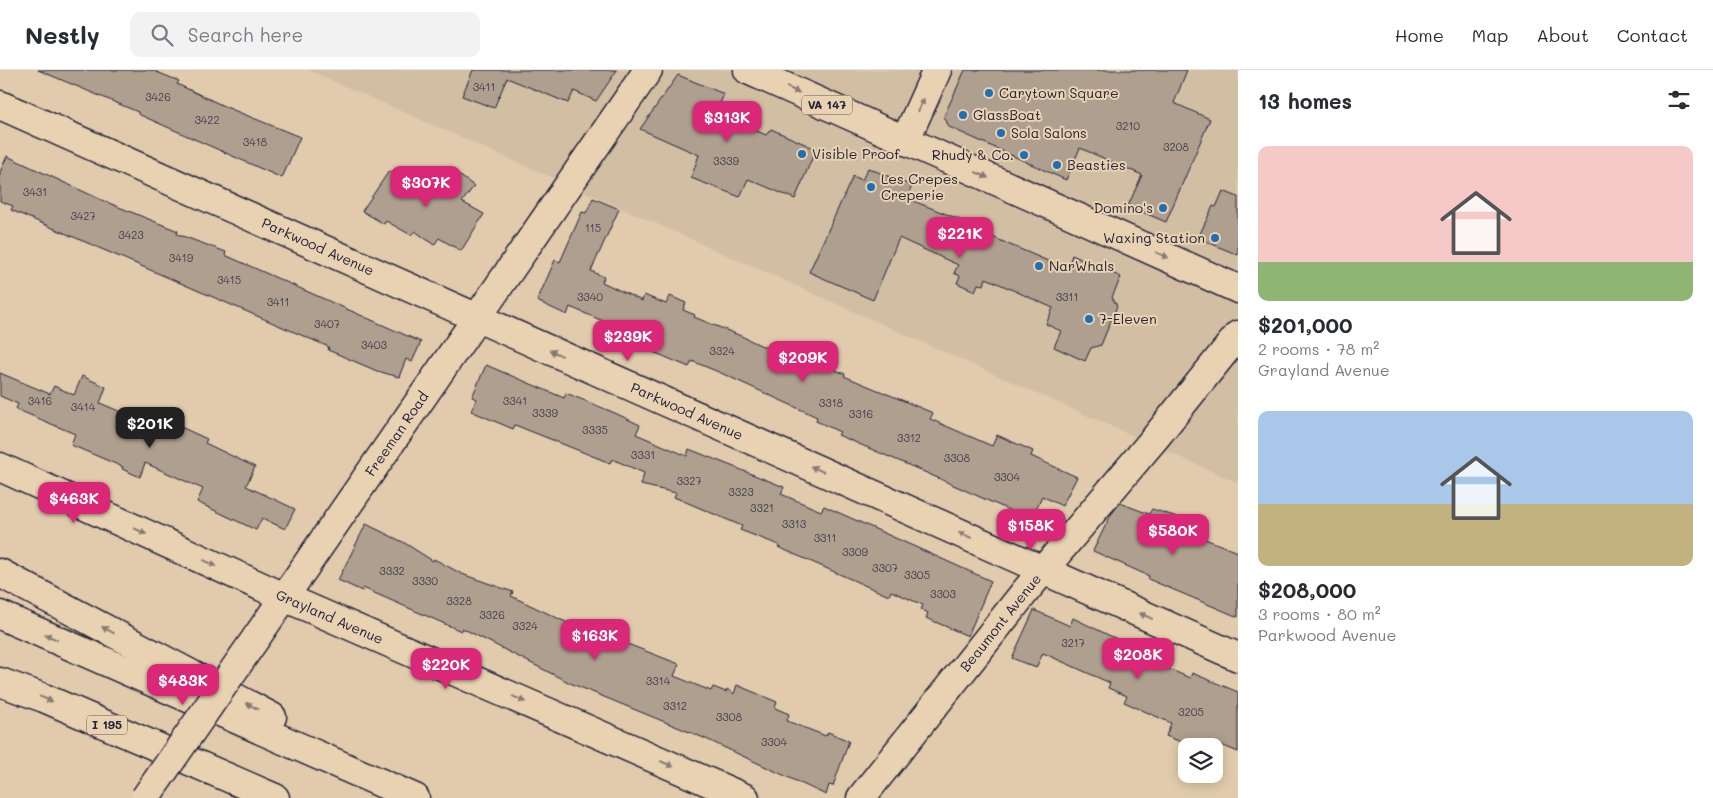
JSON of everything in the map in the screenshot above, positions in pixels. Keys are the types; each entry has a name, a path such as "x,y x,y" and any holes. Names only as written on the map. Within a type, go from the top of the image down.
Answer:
{"main road":[{"name":"Freeman Road","path":"145,798 648,70"},
{"name":"VA 147","path":"748,70 1238,289"},
{"path":"905,141 937,70"},
{"name":"Parkwood Avenue","path":"0,105 1238,657"},
{"name":"Beaumont Avenue","path":"861,798 1043,569 1155,438 1238,335"},
{"name":"Grayland Avenue","path":"0,467 284,597 745,798"},
{"path":"0,573 288,725 336,763"},
{"path":"0,615 415,798"},
{"name":"I 195","path":"0,682 44,698 275,798"},
{"path":"213,771 259,798"}],"shaded area":[{"path":"308,70 1238,70 1238,483 628,211"}],"building":[{"path":"38,70 152,70 179,81 177,84 226,107 300,137 282,178 138,114 138,112"},
{"path":"473,70 617,70 596,101 574,91 568,103 507,78 494,108 462,96"},
{"path":"965,70 1187,70 1174,103 1210,119 1166,222 1128,206 1142,175 1080,148 1066,180 949,127 944,116"},
{"path":"678,75 724,94 716,113 766,135 771,129 816,149 795,199 748,179 740,197 691,178 699,155 640,129"},
{"path":"7,156 104,201 178,231 177,234 226,252 225,255 421,342 412,362 406,359 399,377 377,371 328,350 329,347 11,210 13,206 0,201 0,172"},
{"path":"868,168 912,186 906,198 961,220 960,222 1008,244 1067,269 1072,255 1121,277 1112,297 1117,306 1101,345 1091,348 1085,361 1054,347 1061,331 1046,324 1053,308 986,278 984,285 978,284 975,291 957,283 960,276 954,273 958,265 899,238 873,300 809,272 853,176 862,180"},
{"path":"389,171 412,183 420,171 443,187 455,172 474,186 462,202 484,214 461,251 439,238 434,245 415,231 411,235 386,221 384,224 362,211"},
{"path":"1223,191 1238,197 1238,255 1198,238 1213,206 1216,207"},
{"path":"593,198 619,209 591,271 604,277 602,282 642,301 644,295 666,304 670,296 686,303 683,310 695,315 694,317 790,359 793,352 845,374 844,376 933,413 930,419 992,446 997,435 1033,451 1031,456 1077,477 1062,506 1042,496 1031,520 838,435 840,432 816,421 817,417 721,373 692,361 689,367 646,349 650,341 570,307 567,315 537,301 555,260 560,262 582,212 586,213"},
{"path":"486,365 564,398 566,393 615,413 640,425 636,434 687,456 689,449 784,487 781,494 821,511 824,506 991,581 968,636 926,618 928,613 921,609 923,605 891,591 889,596 778,547 779,545 740,530 742,526 674,497 676,493 641,485 644,473 612,459 610,463 515,425 513,429 471,411 477,399 472,397"},
{"path":"0,373 50,394 54,386 74,395 82,376 106,387 100,403 168,432 172,423 207,439 205,443 255,467 246,486 295,509 285,529 262,518 256,530 197,502 203,489 145,463 140,477 122,469 123,467 71,445 75,434 16,409 18,404 0,396"},
{"path":"1120,503 1149,514 1152,509 1187,520 1195,525 1195,535 1238,552 1238,617 1148,579 1149,576 1093,551 1110,516"},
{"path":"366,524 403,542 433,561 434,559 462,574 513,592 511,596 608,642 612,638 679,664 674,676 711,691 713,687 726,692 727,689 734,694 737,685 777,702 775,708 789,714 787,721 826,736 828,732 849,741 833,786 829,785 826,795 704,738 570,683 462,628 461,631 363,588 362,591 338,580"},
{"path":"1034,610 1070,626 1073,618 1146,653 1143,658 1190,678 1192,673 1238,692 1238,752 1223,746 1223,738 1178,738 1178,741 1166,736 1171,723 1124,702 1127,696 1108,688 1110,683 1043,653 1036,668 1012,658"}],"place":[{"name":"Carytown Square","path":"989,93"},
{"name":"GlassBoat","path":"963,115"},
{"name":"Sola Salons","path":"1001,133"},
{"name":"Visible Proof","path":"802,154"},
{"name":"Rhudy & Co.","path":"1024,155"},
{"name":"Beasties","path":"1057,165"},
{"name":"Les Crepes Creperie","path":"871,187"},
{"name":"Domino's","path":"1163,208"},
{"name":"Waxing Station","path":"1215,238"},
{"name":"NarWhals","path":"1039,266"},
{"name":"7-Eleven","path":"1089,319"}]}
